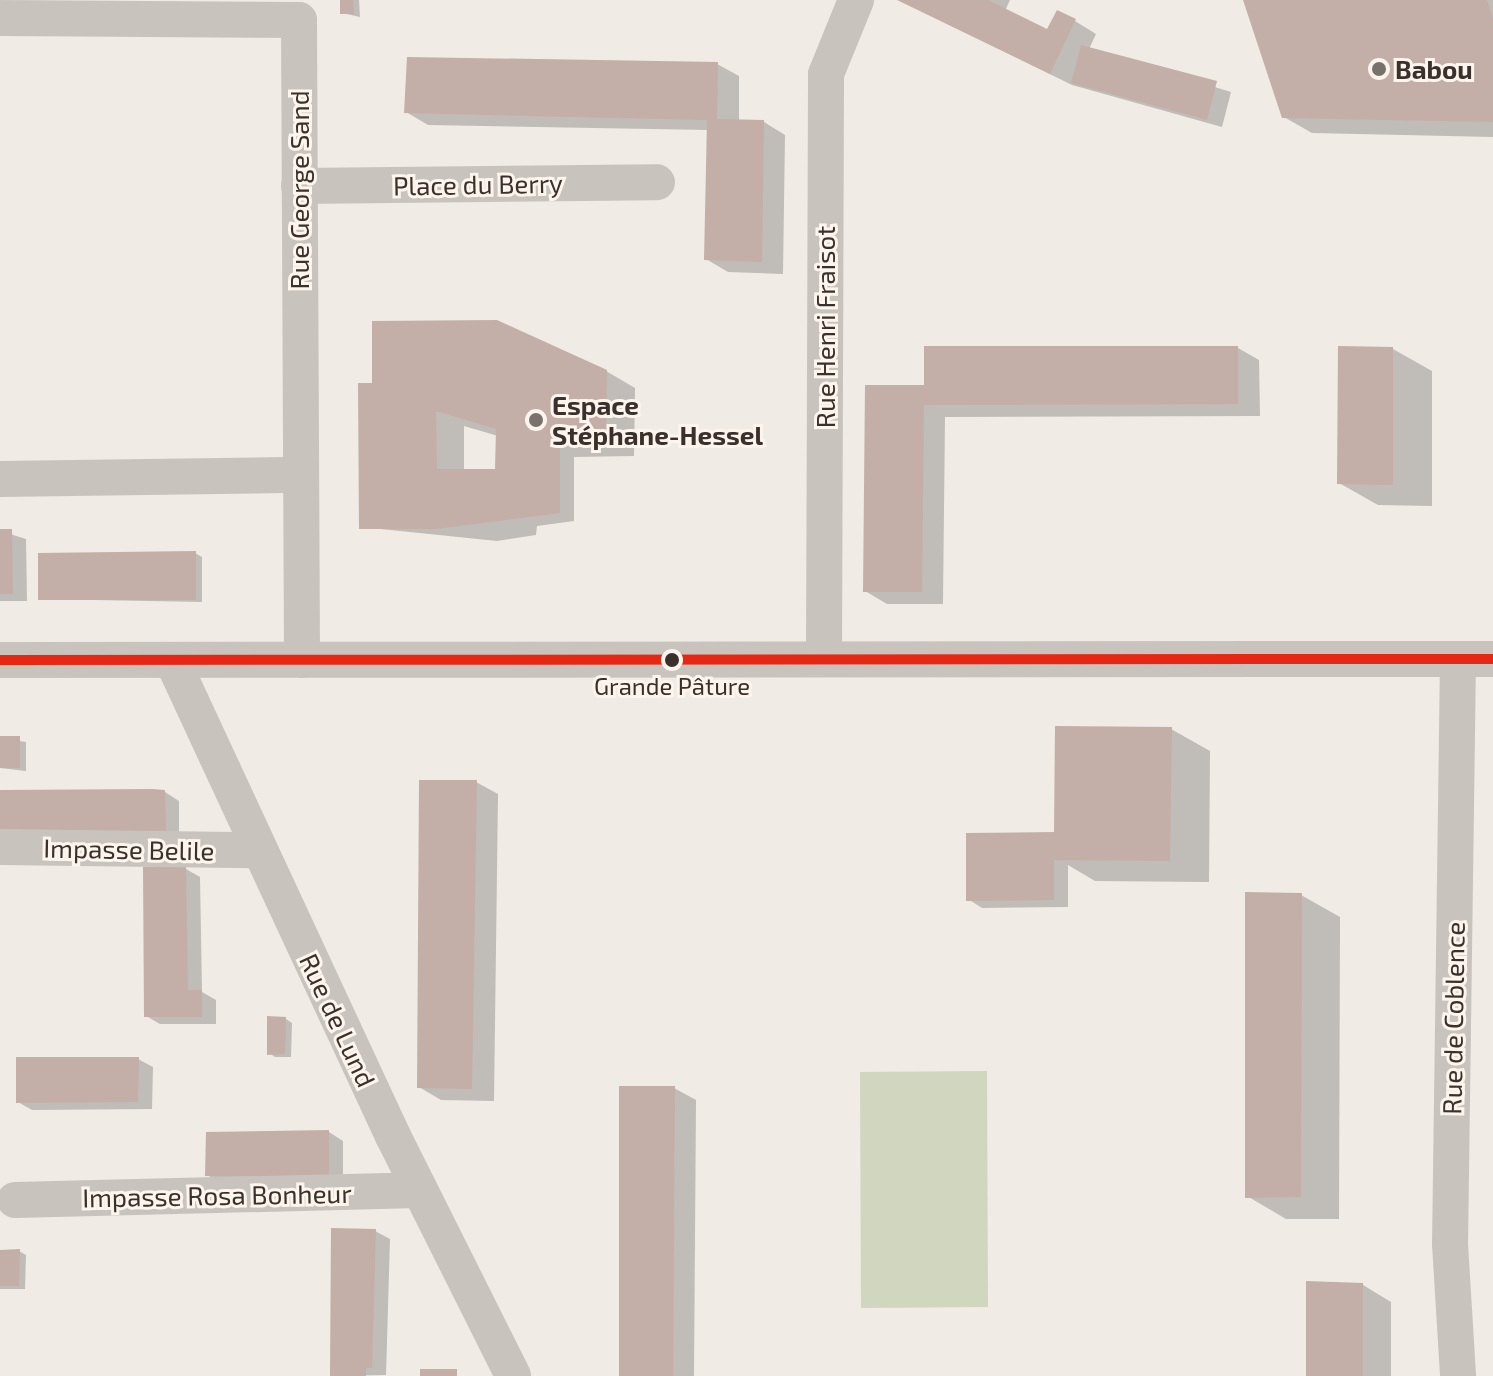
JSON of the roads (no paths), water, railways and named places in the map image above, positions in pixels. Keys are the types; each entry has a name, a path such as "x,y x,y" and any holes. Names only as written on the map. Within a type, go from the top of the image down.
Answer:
{"street":[{"name":"Rue Henri Fraisot","path":"824,659 826,74 856,0"},
{"name":"Rue George Sand","path":"0,18 299,20 302,660"},
{"name":"Place du Berry","path":"299,186 657,182"},
{"path":"0,479 299,475"},
{"path":"0,660 1475,659"},
{"name":"Rue de Coblence","path":"1458,1376 1450,1244 1475,659"},
{"name":"Rue de Lund","path":"172,660 419,1190 513,1376"},
{"name":"Impasse Belile","path":"0,847 258,850"},
{"name":"Impasse Rosa Bonheur","path":"15,1200 419,1190"}],"place":[{"name":"Babou","path":"1379,69"},
{"name":"Espace Stéphane-Hessel","path":"536,420"},
{"name":"Grande Pâture","path":"672,660"}]}
